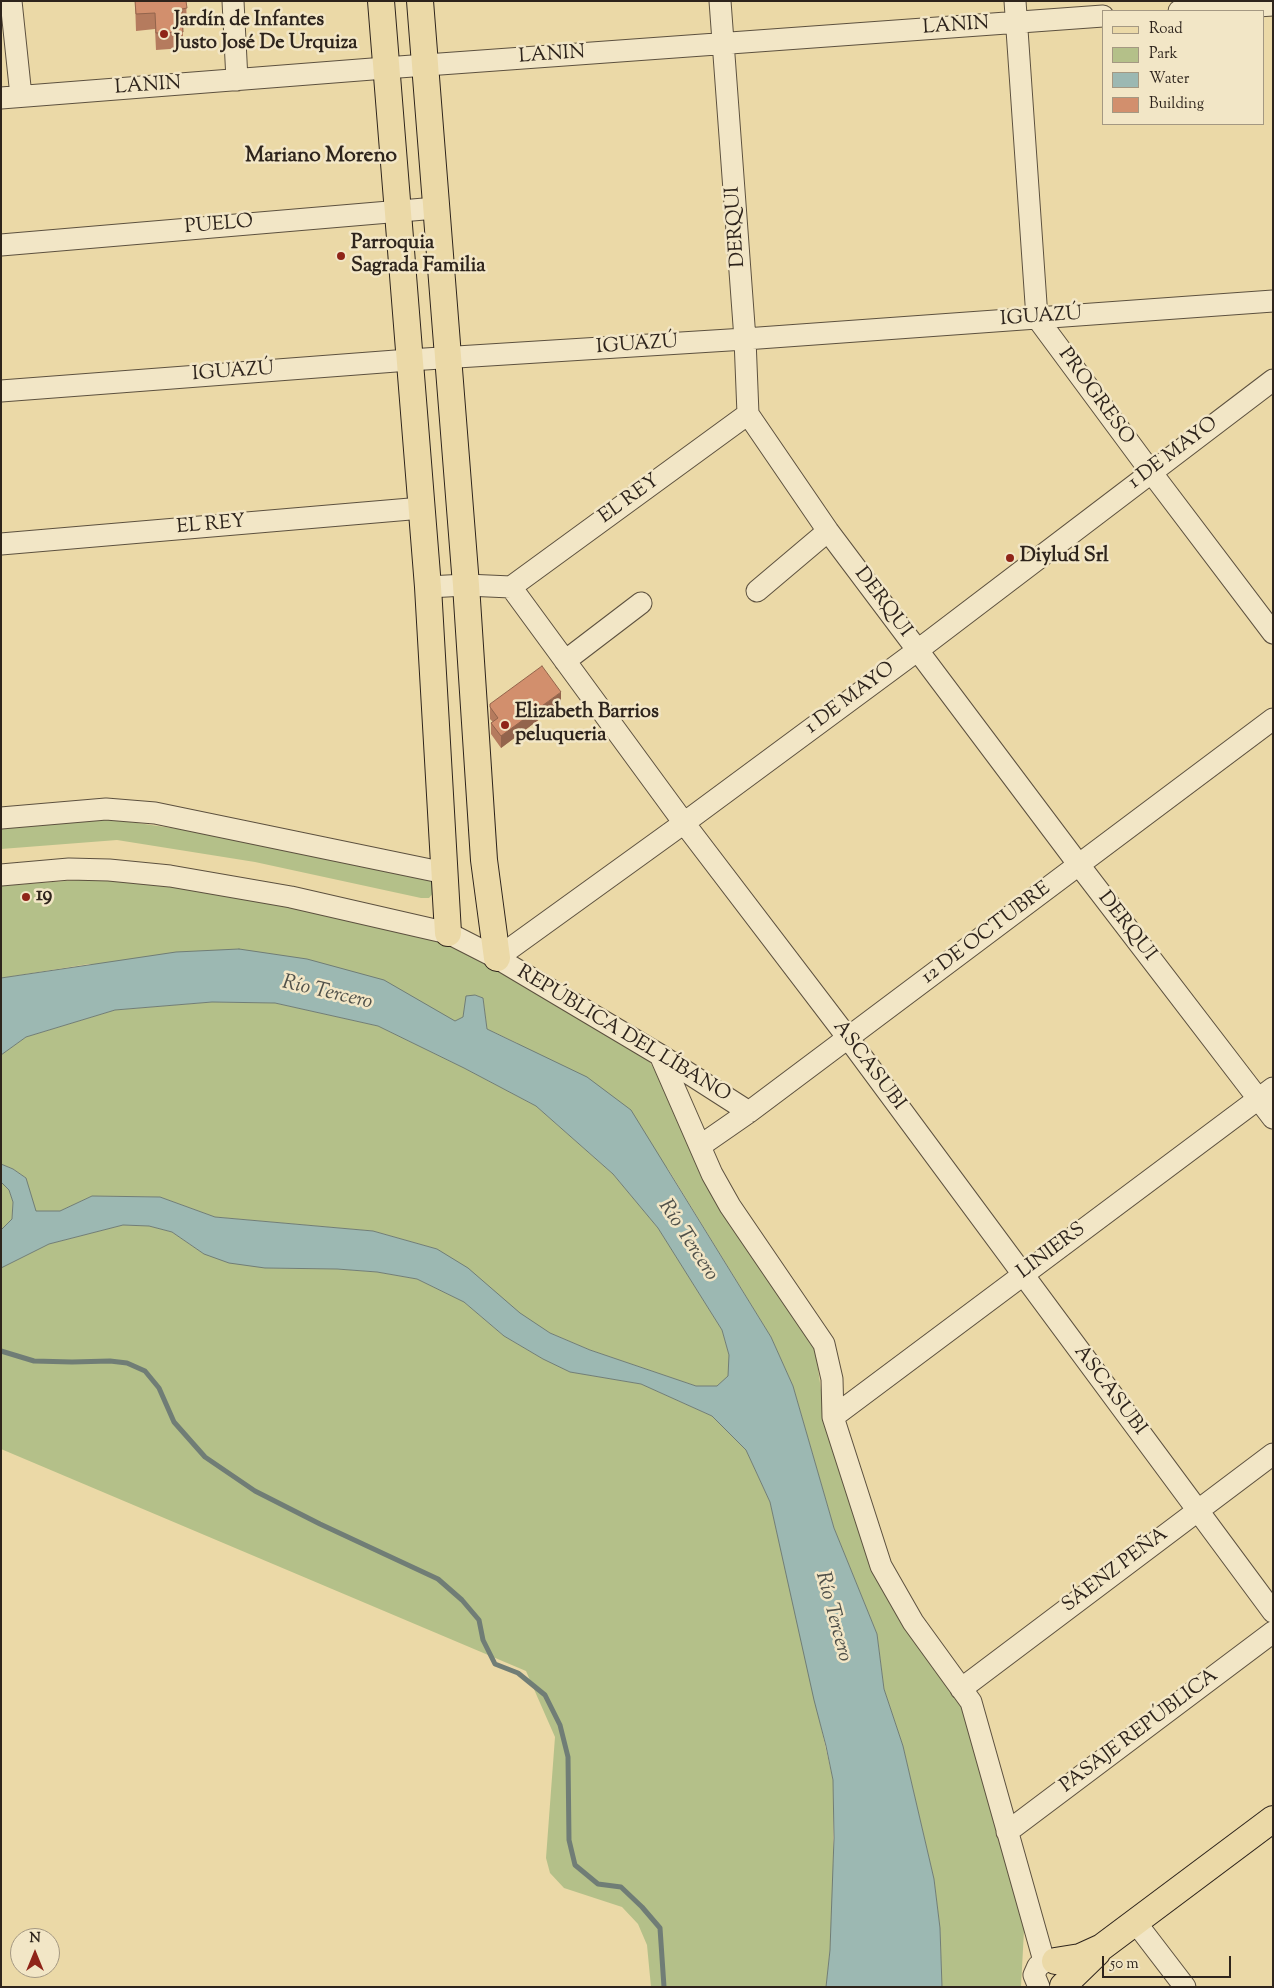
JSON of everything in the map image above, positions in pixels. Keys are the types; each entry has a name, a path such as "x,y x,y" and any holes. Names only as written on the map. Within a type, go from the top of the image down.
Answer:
{"main road":[{"path":"380,1 428,587 448,932"},
{"path":"420,1 466,585 484,860 497,958"},
{"path":"1063,1986 1102,1947 1273,1819"},
{"path":"1050,1961 1080,1957 1102,1947"}],"street":[{"path":"11,1 11,97"},
{"path":"233,1 237,80"},
{"name":"DERQUI","path":"720,1 746,339 748,414 828,531 1079,865 1266,1093 1273,1118"},
{"path":"1015,1 1038,318"},
{"path":"1195,10 1273,5"},
{"name":"LANIN","path":"11,97 1102,16"},
{"name":"PUELO","path":"1,245 436,208"},
{"name":"IGUAZÚ","path":"1,391 408,360 746,339 1273,301"},
{"name":"PROGRESO","path":"1038,318 1151,472 1273,633"},
{"name":"1 DE MAYO","path":"497,958 918,650 1273,380"},
{"name":"EL REY","path":"511,587 748,414"},
{"name":"EL REY","path":"1,544 422,508"},
{"path":"757,591 828,531"},
{"path":"428,587 466,585 511,587"},
{"name":"ASCASUBI","path":"511,587 684,823 848,1038 1273,1612"},
{"path":"565,661 641,603"},
{"name":"12 DE OCTUBRE","path":"700,1146 749,1112 1273,720"},
{"path":"1,818 106,809 156,813 445,873"},
{"name":"REPÚBLICA DEL LÍBANO","path":"1,875 69,869 109,870 170,876 291,897 448,932 497,958 660,1055 749,1112"},
{"path":"660,1055 712,1174 730,1206 824,1344 832,1379 834,1417 881,1566 913,1622 971,1702 1007,1832 1050,1961"},
{"name":"LINIERS","path":"834,1417 1022,1274 1266,1093"},
{"name":"SÁENZ PEÑA","path":"961,1688 1273,1454"},
{"name":"PASAJE REPÚBLICA","path":"1007,1832 1273,1632"},
{"path":"1136,1923 1185,1987"},
{"path":"1039,1987 1036,1982 1035,1972 1038,1966 1050,1961 1060,1963 1066,1972 1067,1977 1063,1986"}],"green space":[{"path":"117,820 213,834 430,880 434,883 435,891 429,898 421,898 255,862 117,840 1,849 1,827"},
{"path":"104,878 168,884 289,905 446,941 461,947 637,1050 650,1062 815,1346 825,1420 863,1546 964,1710 998,1837 1023,1920 1021,1987 942,1987 940,1928 934,1879 903,1746 884,1689 877,1634 834,1528 793,1386 771,1337 668,1169 517,1043 487,1029 483,998 475,995 463,1017 455,1021 89,964 1,978 1,886"},
{"path":"212,1002 275,1003 378,1026 536,1106 613,1174 658,1228 722,1330 729,1355 729,1376 717,1386 696,1386 590,1350 550,1333 520,1314 437,1249 373,1231 215,1217 160,1197 92,1196 60,1211 35,1211 26,1178 13,1169 1,1164 1,1055 26,1037 115,1010"},
{"path":"1,1182 9,1190 13,1202 12,1219 1,1230"},
{"path":"123,1225 149,1226 172,1232 204,1254 265,1268 337,1269 377,1272 417,1279 464,1302 504,1336 543,1359 571,1372 641,1384 712,1416 746,1450 770,1502 833,1780 833,1887 826,1987 651,1987 647,1945 638,1924 622,1907 564,1888 550,1873 546,1858 555,1737 526,1671 1,1449 1,1268 49,1244"}],"water":[{"name":"Río Tercero","path":"239,949 307,959 384,980 455,1021 463,1017 466,996 475,995 483,998 487,1029 587,1077 631,1110 771,1337 793,1386 834,1528 877,1634 884,1689 903,1746 934,1879 940,1928 942,1987 826,1987 830,1950 834,1838 833,1780 770,1502 746,1450 712,1416 641,1384 570,1372 543,1359 504,1336 464,1302 417,1279 377,1272 337,1269 265,1268 229,1263 204,1254 172,1232 149,1226 123,1225 49,1244 1,1268 1,1230 12,1219 13,1202 9,1190 1,1182 1,1164 13,1169 26,1178 36,1211 60,1211 92,1196 160,1197 215,1217 373,1231 437,1249 468,1268 520,1313 550,1333 590,1350 696,1386 717,1386 728,1376 729,1355 722,1330 658,1228 613,1174 536,1106 378,1026 275,1003 212,1002 115,1010 26,1037 1,1055 1,978 176,952"}],"building":[{"path":"135,1 186,1 187,8 182,9 183,32 156,33 155,13 136,14"},
{"path":"542,666 561,692 501,736 491,723 498,718 490,704"}],"waterway":[{"path":"1,1351 34,1361 110,1361 127,1363 145,1371 159,1388 174,1422 205,1457 255,1491 320,1524 438,1579 462,1600 479,1620 483,1640 495,1664 518,1673 545,1695 560,1725 568,1757 569,1840 575,1865 598,1884 621,1887 660,1928 664,1987"}],"place":[{"name":"Jardín de Infantes Justo José De Urquiza","path":"164,34"},
{"name":"Parroquia Sagrada Familia","path":"341,256"},
{"name":"Diylud Srl","path":"1010,558"},
{"name":"Elizabeth Barrios peluqueria","path":"505,725"},
{"name":"19","path":"26,897"}],"district":[{"name":"Mariano Moreno","path":"321,157"}]}
